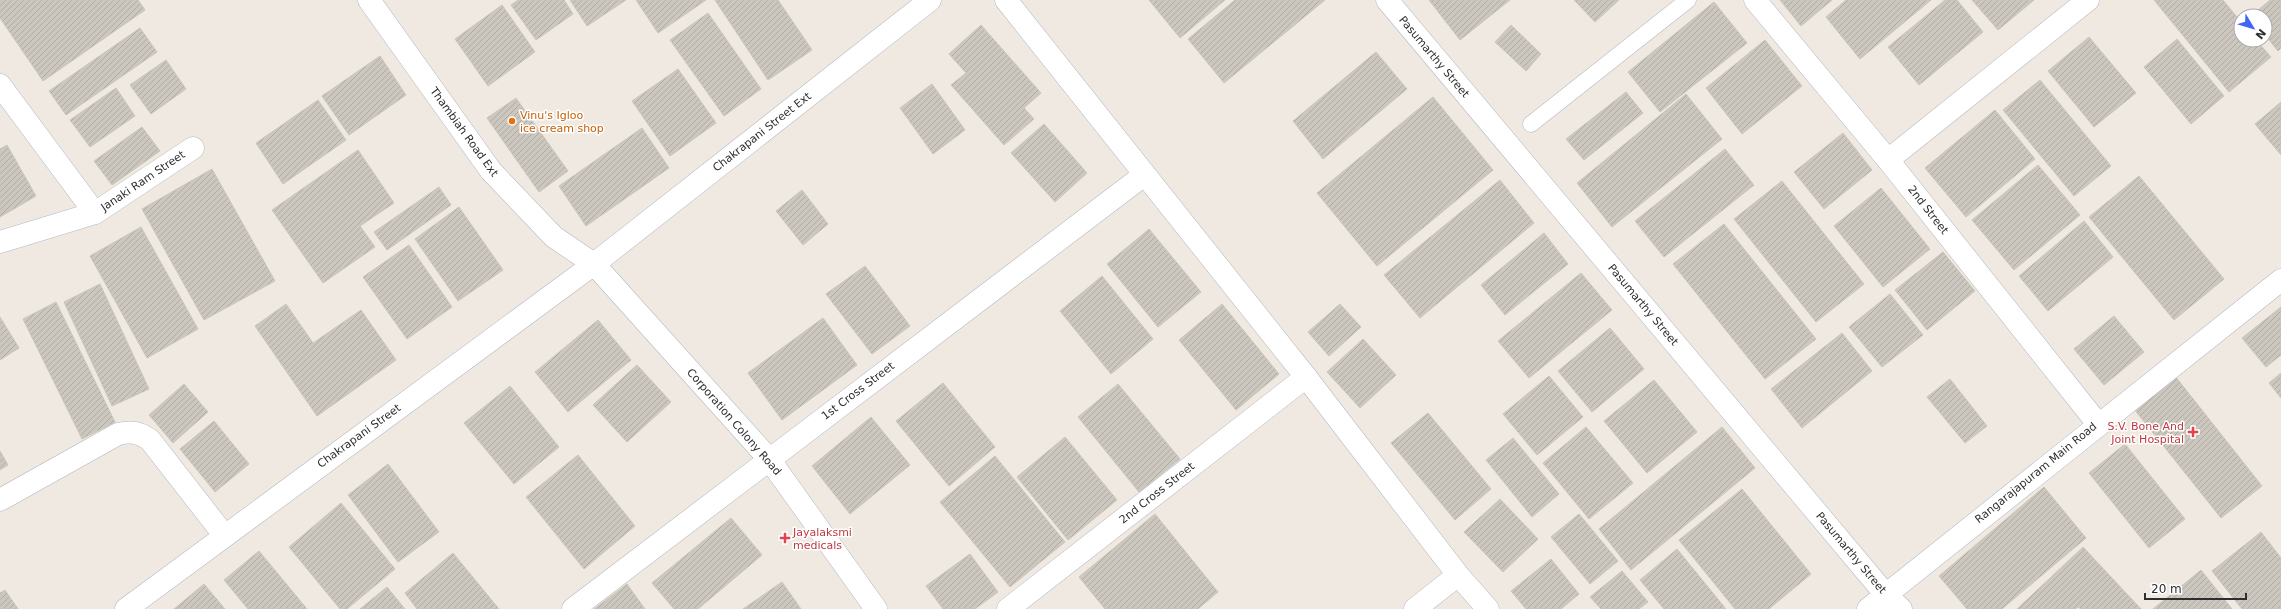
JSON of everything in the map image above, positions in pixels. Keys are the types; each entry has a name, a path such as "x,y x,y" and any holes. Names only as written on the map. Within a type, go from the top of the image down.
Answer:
{"street":[{"name":"Thambiah Road Ext","path":"369,0 491,171 554,237 594,264"},
{"name":"Chakrapani Street Ext","path":"594,264 930,0"},
{"path":"1006,0 1306,377 1458,575 1488,609"},
{"name":"Pasumarthy Street","path":"1386,0 1893,602"},
{"name":"2nd Street","path":"1755,0 1888,160 2098,424"},
{"path":"1888,160 2088,0"},
{"path":"0,85 95,213"},
{"name":"Janaki Ram Street","path":"0,242 95,213 193,148"},
{"name":"1st Cross Street","path":"573,609 1144,175"},
{"name":"Corporation Colony Road","path":"594,264 769,459 876,609"},
{"name":"Chakrapani Street","path":"126,609 594,264"},
{"name":"Rangarajapuram Main Road","path":"1868,609 1893,602 2098,424 2281,280"},
{"name":"2nd Cross Street","path":"1008,609 1306,377"},
{"path":"0,500 118,434 129,431 140,434 150,440 224,536"},
{"path":"1415,609 1458,575"}],"lane":[{"path":"1531,124 1688,0"}],"building":[{"path":"0,0 138,0 145,10 43,81 0,18"},
{"path":"518,0 564,0 573,14 536,40 511,5"},
{"path":"570,0 626,0 587,26"},
{"path":"636,0 706,0 658,33"},
{"path":"715,0 778,0 812,50 768,80"},
{"path":"1149,0 1225,0 1180,38"},
{"path":"1235,0 1325,0 1224,83 1188,39"},
{"path":"1429,0 1510,0 1460,40"},
{"path":"1574,0 1619,0 1595,22"},
{"path":"1780,0 1832,0 1801,26"},
{"path":"1846,0 1931,0 1860,59 1826,17"},
{"path":"1945,0 1957,0 1983,32 1919,85 1888,47"},
{"path":"1972,0 2034,0 1998,30"},
{"path":"2154,0 2223,0 2233,12 2233,48 2263,48 2271,57 2229,92"},
{"path":"2270,0 2281,0 2281,48 2278,51 2273,45 2273,8 2260,8"},
{"path":"1714,2 1747,43 1660,112 1628,72"},
{"path":"502,5 535,52 488,86 455,39"},
{"path":"708,13 761,89 724,116 670,40"},
{"path":"981,25 1041,93 1024,108 1034,119 1004,145 951,85 966,73 949,54"},
{"path":"1511,25 1541,54 1526,71 1495,42"},
{"path":"140,28 157,52 66,115 49,91"},
{"path":"2089,37 2136,93 2094,127 2048,71"},
{"path":"2177,39 2224,96 2191,124 2144,67"},
{"path":"1765,40 1802,86 1742,134 1706,88"},
{"path":"1376,52 1407,89 1323,159 1293,121"},
{"path":"380,56 406,95 349,135 322,96"},
{"path":"166,60 186,89 151,114 130,85"},
{"path":"678,69 716,123 670,156 632,101"},
{"path":"2040,80 2111,166 2074,196 2003,110"},
{"path":"932,84 965,130 933,154 900,108"},
{"path":"116,88 135,116 90,147 70,120"},
{"path":"1626,92 1643,113 1584,160 1566,139"},
{"path":"1686,94 1722,139 1612,227 1577,183"},
{"path":"1433,97 1493,170 1377,266 1317,193"},
{"path":"516,98 568,171 539,192 487,118"},
{"path":"318,100 346,140 283,184 256,143"},
{"path":"2281,102 2281,155 2255,124"},
{"path":"1995,110 2035,159 1966,217 1925,168"},
{"path":"1044,124 1087,173 1055,202 1011,153"},
{"path":"142,127 160,151 112,185 94,161"},
{"path":"642,128 669,168 586,226 559,186"},
{"path":"1843,133 1872,170 1824,209 1794,172"},
{"path":"7,145 36,196 0,217 0,149"},
{"path":"1725,149 1754,185 1664,257 1635,221"},
{"path":"358,150 394,203 360,226 375,247 323,283 272,210"},
{"path":"2038,165 2080,215 2014,270 1972,220"},
{"path":"212,169 275,281 204,320 142,209"},
{"path":"2139,176 2224,279 2174,320 2089,217"},
{"path":"1500,180 1534,223 1420,318 1384,275"},
{"path":"1782,181 1864,284 1816,322 1734,219"},
{"path":"439,187 451,205 387,250 374,232"},
{"path":"1881,188 1930,249 1883,287 1834,226"},
{"path":"802,190 828,224 803,245 776,211"},
{"path":"459,207 503,270 458,301 415,239"},
{"path":"2084,221 2113,257 2048,311 2019,276"},
{"path":"1724,224 1816,339 1765,379 1673,264"},
{"path":"141,227 198,329 147,358 90,256"},
{"path":"1149,229 1201,292 1158,327 1107,264"},
{"path":"1544,233 1568,264 1505,315 1481,285"},
{"path":"409,245 452,307 407,339 363,277"},
{"path":"1943,252 1975,291 1927,330 1895,290"},
{"path":"865,266 910,326 872,354 826,294"},
{"path":"1581,273 1612,310 1529,378 1498,341"},
{"path":"1102,276 1153,339 1111,374 1060,311"},
{"path":"100,284 149,389 112,406 64,302"},
{"path":"1890,294 1923,335 1882,367 1849,327"},
{"path":"56,302 115,422 82,439 23,319"},
{"path":"286,304 313,343 361,310 396,360 317,416 255,326"},
{"path":"1222,304 1279,374 1236,410 1179,340"},
{"path":"1340,304 1361,327 1329,356 1308,332"},
{"path":"2281,307 2281,355 2266,367 2242,338"},
{"path":"2114,316 2144,352 2104,385 2074,349"},
{"path":"0,317 19,348 0,360"},
{"path":"823,318 857,365 782,420 748,373"},
{"path":"598,320 631,360 568,412 535,372"},
{"path":"1610,328 1644,369 1592,412 1558,371"},
{"path":"1842,333 1872,371 1802,428 1771,389"},
{"path":"1363,339 1396,375 1360,408 1327,372"},
{"path":"637,365 671,402 627,442 593,405"},
{"path":"2281,373 2281,398 2269,383"},
{"path":"1549,376 1583,417 1537,455 1503,414"},
{"path":"2175,376 2262,486 2221,518 2134,409"},
{"path":"1950,379 1987,426 1965,443 1927,397"},
{"path":"1654,380 1697,432 1647,473 1604,421"},
{"path":"943,383 995,447 949,486 896,421"},
{"path":"184,384 208,412 173,443 149,415"},
{"path":"1118,384 1180,459 1139,492 1078,417"},
{"path":"510,386 559,447 514,484 464,423"},
{"path":"1428,413 1491,489 1455,520 1391,443"},
{"path":"871,417 910,465 850,514 812,466"},
{"path":"214,421 249,464 215,492 180,449"},
{"path":"1586,427 1633,483 1589,519 1543,463"},
{"path":"1722,427 1755,468 1631,570 1599,529"},
{"path":"1065,437 1117,500 1068,540 1017,477"},
{"path":"1513,438 1559,494 1532,517 1486,460"},
{"path":"2125,444 2185,519 2149,548 2089,473"},
{"path":"0,451 8,465 0,470"},
{"path":"578,455 635,526 584,569 526,497"},
{"path":"995,456 1065,542 1010,587 940,502"},
{"path":"388,464 439,532 398,562 348,495"},
{"path":"2044,487 2086,538 2002,609 1967,609 1939,576"},
{"path":"1742,489 1811,574 1769,609 1735,609 1679,540"},
{"path":"1500,499 1538,539 1503,572 1464,532"},
{"path":"341,503 395,569 347,609 340,609 289,547"},
{"path":"1155,514 1218,592 1198,609 1105,609 1079,577"},
{"path":"1579,514 1618,561 1590,584 1551,537"},
{"path":"731,518 762,555 698,609 674,609 652,583"},
{"path":"2261,532 2281,558 2281,609 2242,609 2212,571"},
{"path":"2083,547 2141,609 2081,609 2078,607 2076,609 2017,609"},
{"path":"1677,549 1726,609 1664,609 1640,580"},
{"path":"259,551 307,609 248,609 224,580"},
{"path":"453,553 499,609 417,609 405,593"},
{"path":"970,554 998,592 975,609 943,609 926,586"},
{"path":"1551,559 1579,594 1561,609 1526,609 1511,591"},
{"path":"2201,570 2232,609 2153,609"},
{"path":"1622,571 1648,602 1639,609 1601,609 1590,597"},
{"path":"782,582 801,609 743,609"},
{"path":"204,584 225,609 174,609"},
{"path":"627,584 645,609 594,609"},
{"path":"387,587 405,609 360,609"},
{"path":"5,590 18,609 0,609 0,593"}],"place":[{"name":"Vinu's Igloo ice cream shop","path":"512,121"},
{"name":"S.V. Bone And Joint Hospital","path":"2193,432"},
{"name":"Jayalaksmi medicals","path":"785,538"}]}
